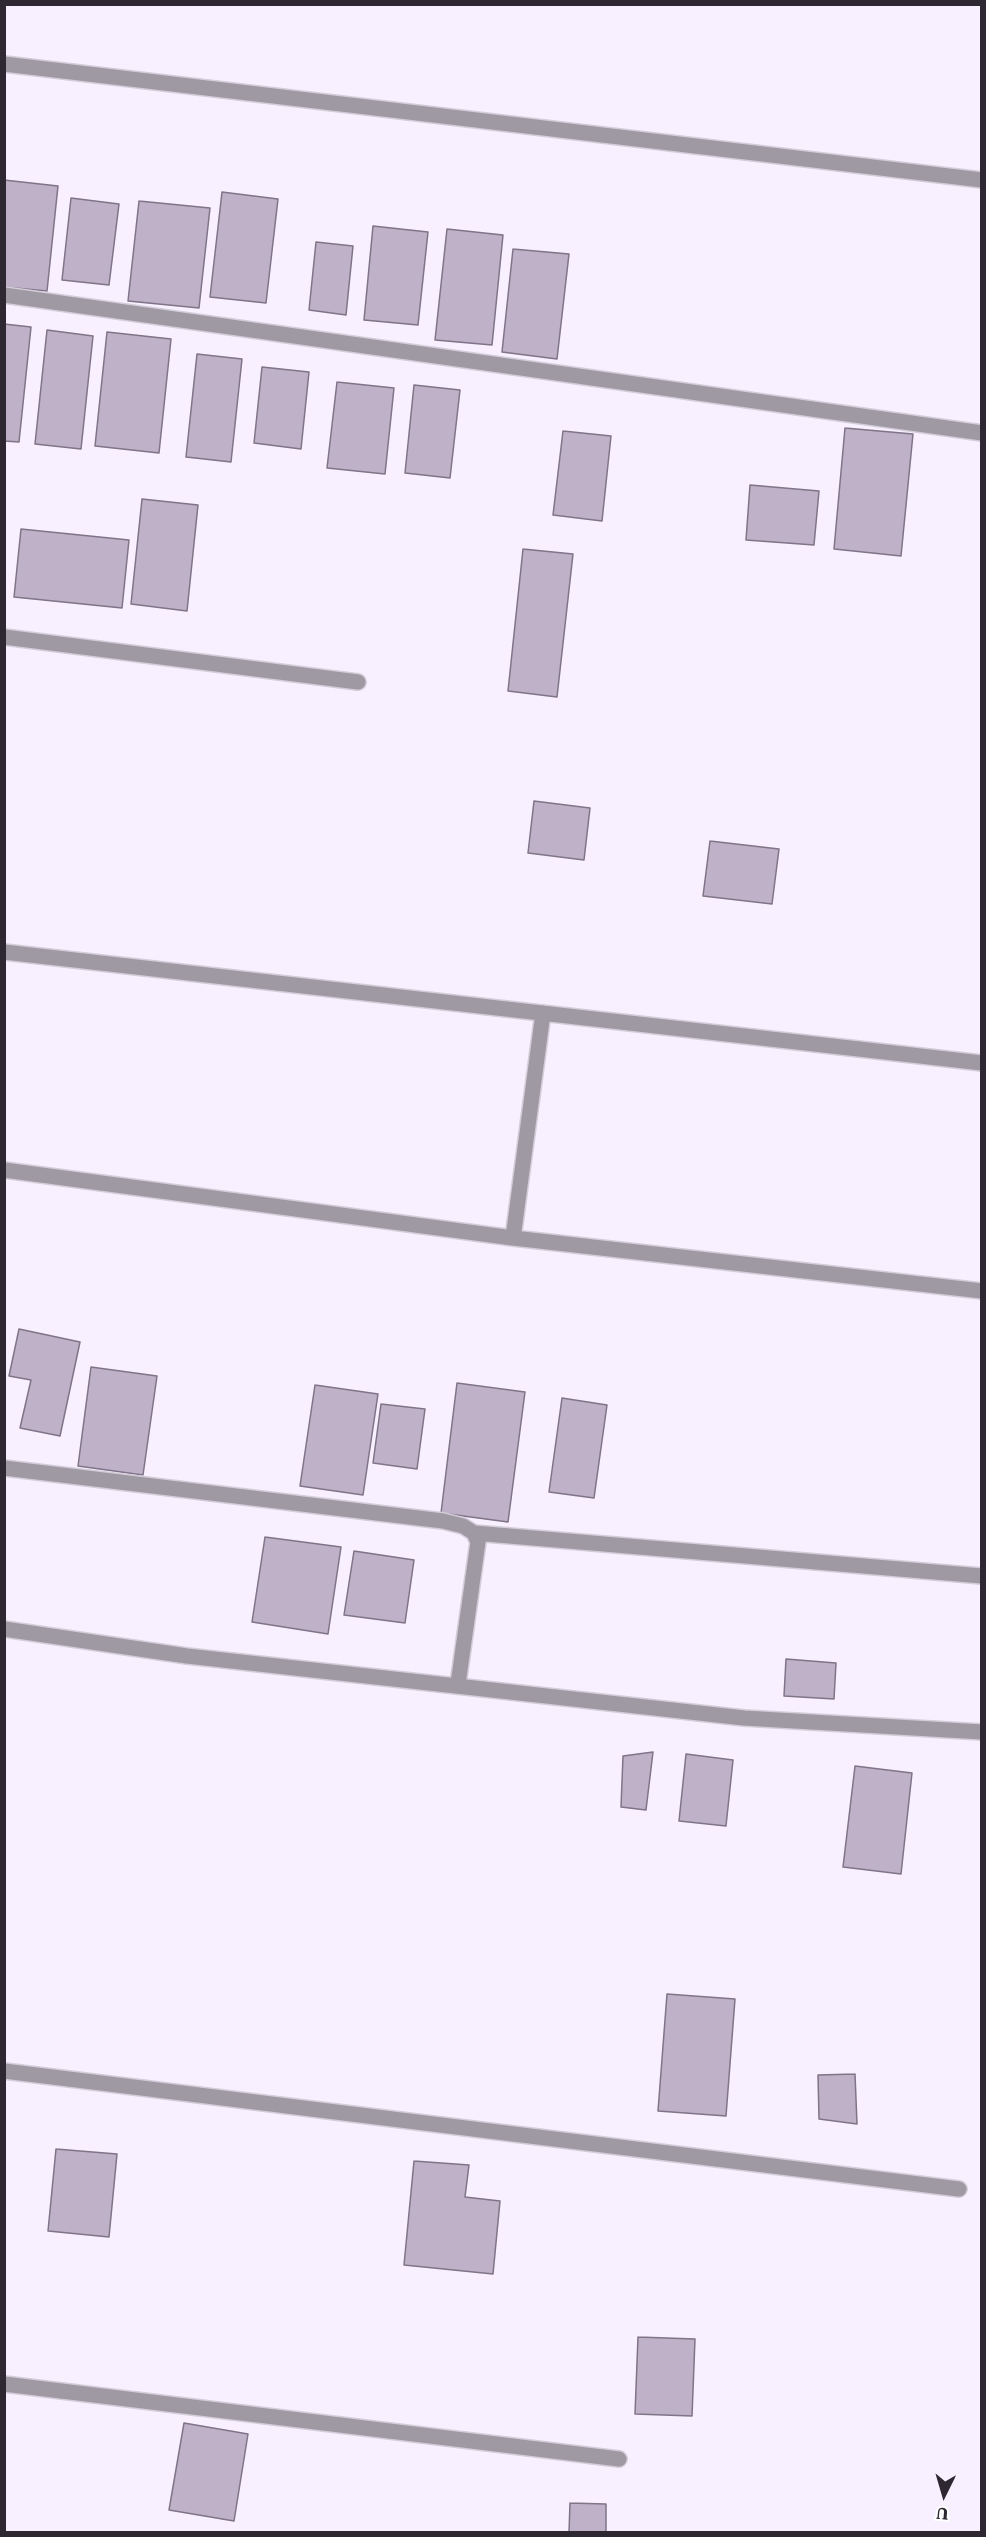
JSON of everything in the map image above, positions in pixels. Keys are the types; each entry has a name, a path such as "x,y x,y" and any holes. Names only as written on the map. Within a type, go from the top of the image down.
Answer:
{"street":[{"path":"4,64 981,180"},
{"path":"4,295 981,433"},
{"path":"4,637 358,682"},
{"path":"4,952 981,1063"},
{"path":"513,1238 543,1013"},
{"path":"4,1170 513,1238 981,1290"},
{"path":"4,1468 443,1521 463,1526 474,1533 981,1576"},
{"path":"458,1684 478,1542 474,1533"},
{"path":"4,1629 187,1656 458,1684 744,1718 981,1732"},
{"path":"4,2071 958,2189"},
{"path":"4,2384 619,2459"}],"building":[{"path":"4,180 58,186 47,291 4,287"},
{"path":"222,192 278,199 266,303 210,297"},
{"path":"71,198 119,204 109,285 62,280"},
{"path":"139,201 210,208 199,308 128,301"},
{"path":"373,226 428,232 418,325 364,320"},
{"path":"447,229 503,235 492,345 435,340"},
{"path":"316,242 353,246 346,315 309,310"},
{"path":"513,249 569,254 557,359 502,352"},
{"path":"4,324 31,327 19,442 4,441"},
{"path":"47,330 93,336 81,449 35,444"},
{"path":"107,332 171,339 159,453 95,446"},
{"path":"197,354 242,359 231,462 186,457"},
{"path":"262,367 309,372 301,449 254,443"},
{"path":"337,382 394,388 385,474 327,468"},
{"path":"414,385 460,390 450,478 405,473"},
{"path":"845,428 913,434 901,556 834,549"},
{"path":"563,431 611,436 602,521 553,515"},
{"path":"750,485 819,491 814,545 746,540"},
{"path":"142,499 198,505 187,611 131,604"},
{"path":"21,529 129,540 122,608 14,597"},
{"path":"523,549 573,554 557,697 508,691"},
{"path":"534,801 590,808 584,860 528,853"},
{"path":"710,841 779,849 772,904 703,896"},
{"path":"19,1329 80,1342 60,1436 20,1428 31,1380 9,1376"},
{"path":"91,1367 157,1376 143,1475 78,1466"},
{"path":"457,1383 525,1392 508,1522 441,1513"},
{"path":"315,1385 378,1394 363,1495 300,1486"},
{"path":"562,1398 607,1405 594,1498 549,1492"},
{"path":"381,1404 425,1409 417,1469 373,1463"},
{"path":"265,1537 341,1547 328,1634 252,1622"},
{"path":"354,1551 414,1560 405,1623 344,1615"},
{"path":"786,1659 836,1663 834,1699 784,1696"},
{"path":"653,1752 646,1810 621,1807 623,1756"},
{"path":"686,1754 733,1760 726,1826 679,1821"},
{"path":"855,1766 912,1773 901,1874 843,1867"},
{"path":"667,1994 735,1999 726,2116 658,2111"},
{"path":"855,2074 857,2124 819,2119 818,2075"},
{"path":"56,2149 117,2154 109,2237 48,2231"},
{"path":"414,2161 469,2165 465,2197 500,2201 493,2274 404,2265"},
{"path":"638,2337 695,2339 692,2416 635,2414"},
{"path":"184,2423 248,2434 234,2521 169,2510"},
{"path":"570,2503 606,2504 606,2532 569,2532"}]}
